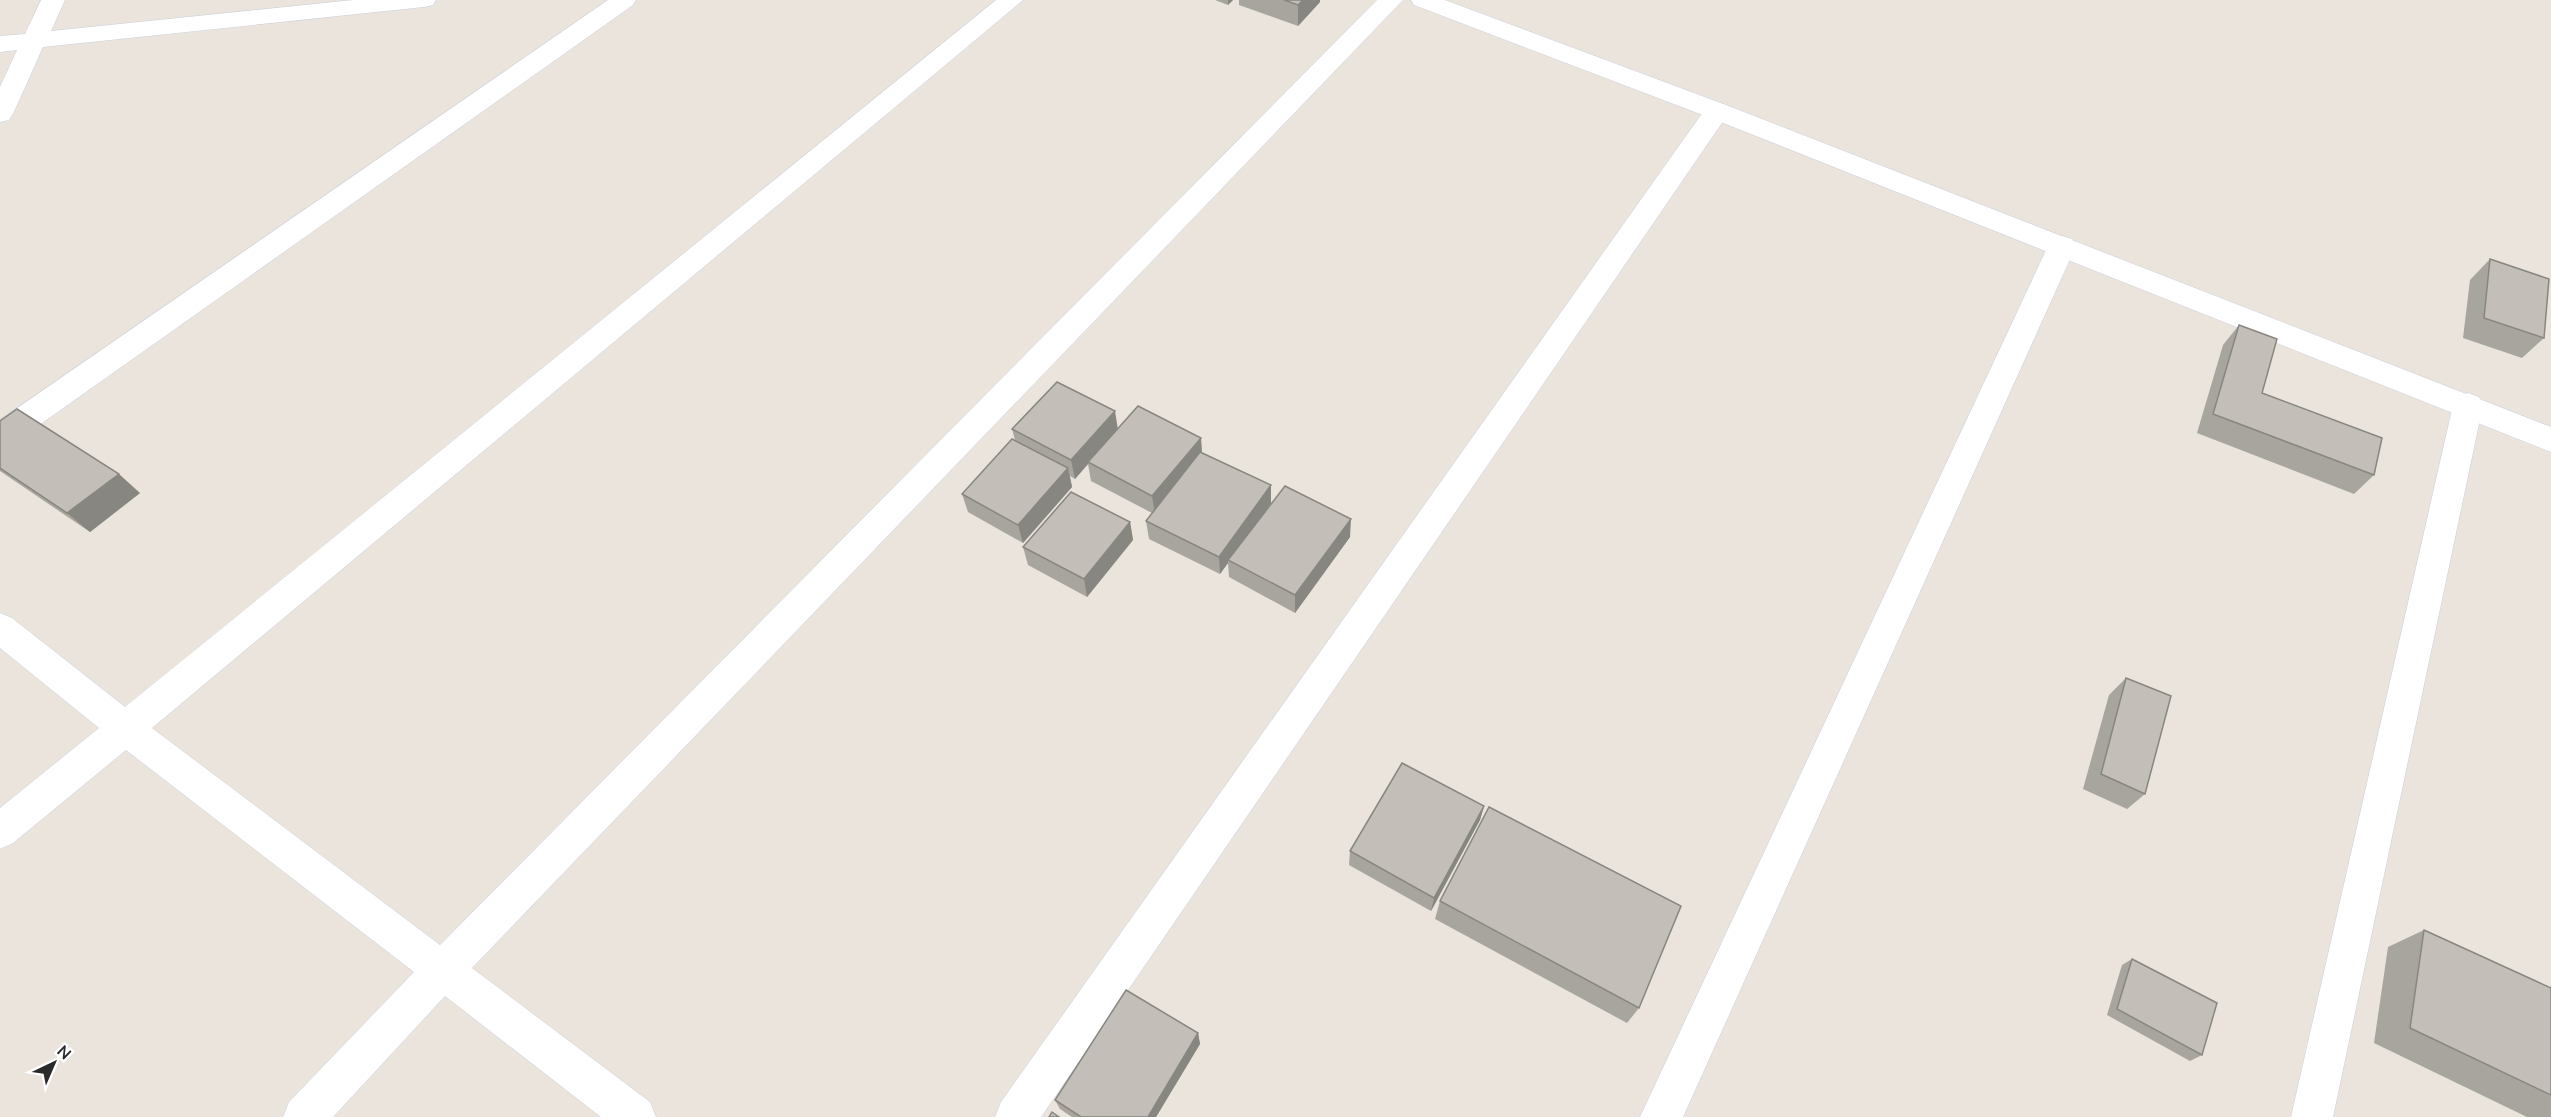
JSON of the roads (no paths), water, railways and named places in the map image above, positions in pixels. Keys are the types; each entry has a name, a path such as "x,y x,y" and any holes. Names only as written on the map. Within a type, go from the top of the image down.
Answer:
{"street":[{"path":"0,114 53,0"},
{"path":"0,44 424,0"},
{"path":"0,436 624,0"},
{"path":"0,831 1011,0"},
{"path":"304,1117 443,970 1391,0"},
{"path":"1423,0 1717,111 2468,405 2551,440"},
{"path":"1016,1117 1717,111"},
{"path":"1661,1117 2062,246"},
{"path":"2312,1117 2468,405"},
{"path":"0,628 124,728 635,1117"}]}
